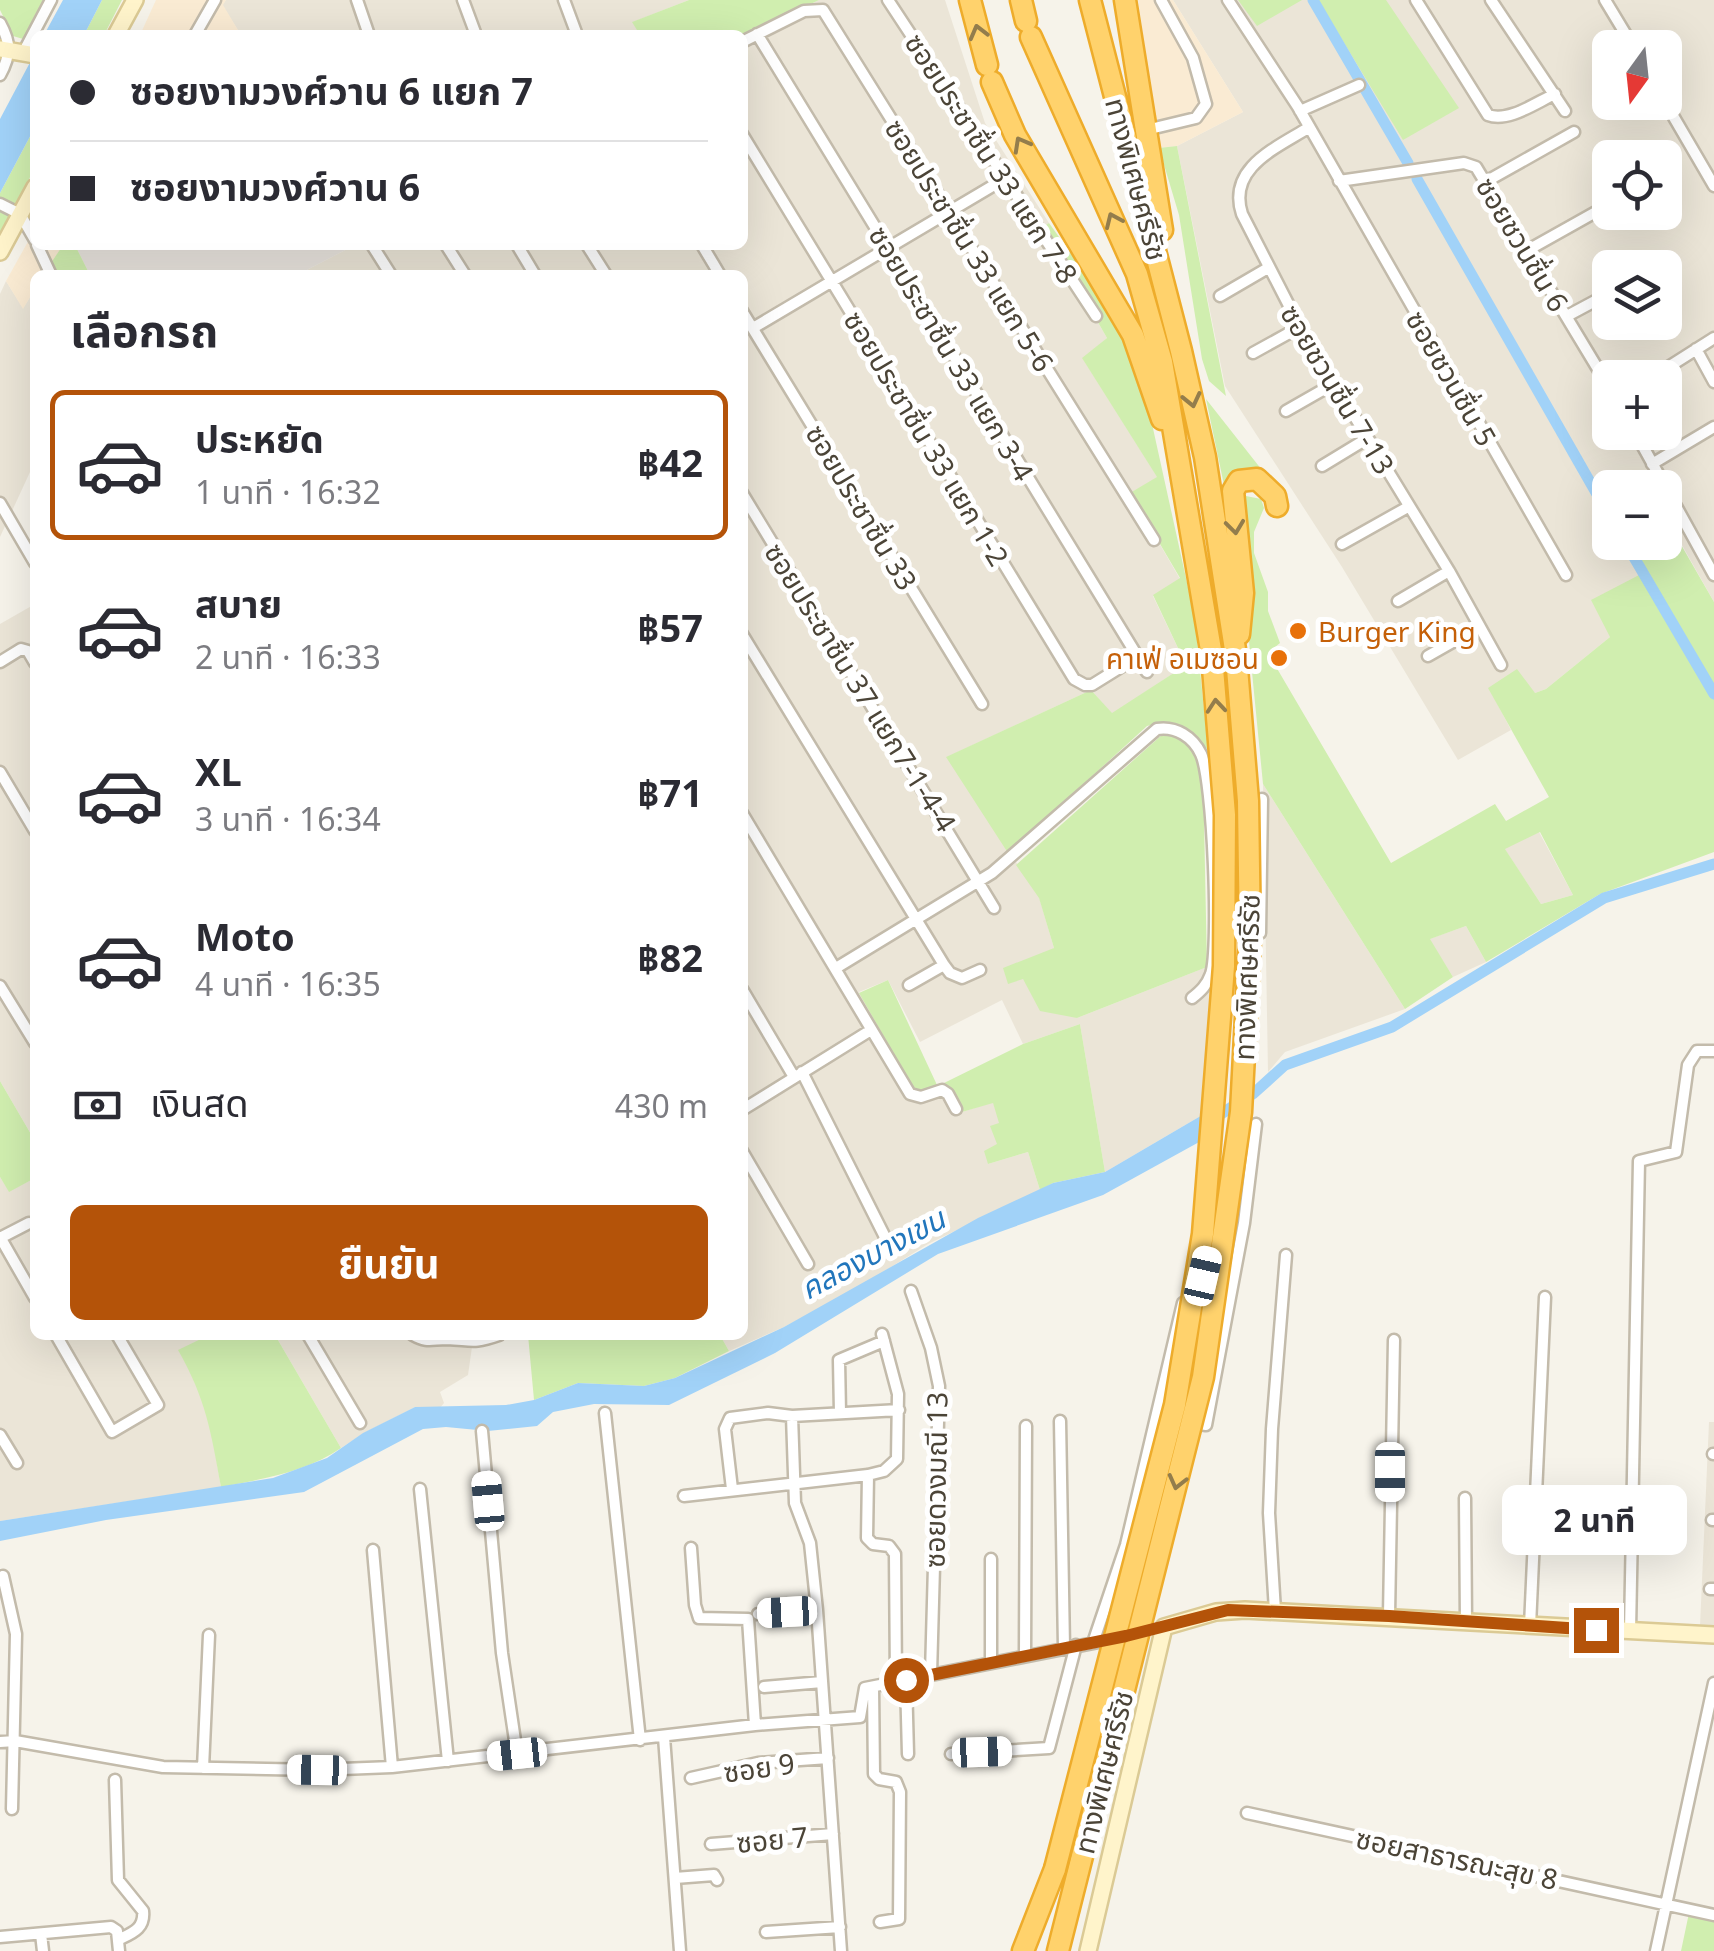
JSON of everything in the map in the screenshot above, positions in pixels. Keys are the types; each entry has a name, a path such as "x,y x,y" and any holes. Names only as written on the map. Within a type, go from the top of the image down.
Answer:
{"highway":[{"path":"970,0 990,73 1015,135 1133,335 1184,482"},
{"name":"ทางพิเศษศรีรัช","path":"1058,1951 1203,1378 1242,1112 1250,940 1248,801 1235,653 1205,457 1182,352 1090,0"},
{"path":"1125,0 1182,352"},
{"name":"ทางพิเศษศรีรัช","path":"1026,19 1137,274 1162,362 1212,656 1225,815 1224,966 1203,1234 1175,1405 1034,1951"},
{"path":"1235,653 1243,593 1233,490 1240,481 1257,479 1275,496 1277,506"},
{"path":"1023,1951 1055,1869"},
{"path":"1071,1951 1078,1870"}],"street":[{"path":"0,75 51,0"},
{"path":"120,30 135,0"},
{"path":"198,30 216,0"},
{"path":"357,0 367,30"},
{"path":"464,0 474,30"},
{"path":"564,0 576,30"},
{"name":"ซอยประชาชื่น 33 แยก 7-8","path":"888,0 1096,316"},
{"path":"1146,130 1196,118 1206,104 1196,67 1161,0"},
{"name":"ซอยชวนชื่น 5","path":"1228,0 1300,111 1566,574"},
{"path":"1416,0 1488,115 1505,117 1555,94"},
{"path":"1491,0 1565,111"},
{"path":"1605,0 1623,30"},
{"name":"ซอยประชาชื่น 33 แยก 5-6","path":"757,34 804,11 823,10 1154,540"},
{"path":"0,23 14,51"},
{"path":"748,39 757,34"},
{"name":"ซอยประชาชื่น 33 แยก 3-4","path":"757,34 1147,672"},
{"path":"1300,111 1359,85"},
{"path":"1676,120 1714,186"},
{"name":"ซอยชวนชื่น 7-13","path":"1308,128 1258,160 1242,182 1239,204 1300,327 1449,571 1500,665"},
{"path":"1487,182 1574,132"},
{"name":"ซอยประชาชื่น 33 แยก 1-2","path":"748,144 1074,679 1085,686 1092,685 1137,656"},
{"name":"ซอยชวนชื่น 6","path":"1339,181 1464,163 1476,167 1594,360"},
{"path":"753,328 1006,178"},
{"path":"0,252 30,196"},
{"path":"2,205 20,214 30,232"},
{"path":"1528,250 1592,214"},
{"path":"1220,296 1268,268"},
{"path":"1568,316 1592,303"},
{"name":"ซอยประชาชื่น 33","path":"748,320 982,704"},
{"path":"1252,353 1300,327"},
{"path":"1680,360 1714,338"},
{"path":"1696,350 1714,382"},
{"path":"1286,411 1335,383"},
{"path":"1652,464 1714,427"},
{"path":"1322,466 1368,438"},
{"path":"1644,450 1714,575"},
{"path":"0,503 30,554"},
{"name":"ซอยประชาชื่น 37 แยก7-1-4-4","path":"748,503 994,908"},
{"path":"1342,544 1408,507"},
{"path":"1398,601 1449,571"},
{"path":"1428,656 1480,627"},
{"path":"748,644 944,965 962,978 980,970"},
{"path":"0,662 21,648 30,654"},
{"path":"836,968 1019,852 1157,729 1177,730 1200,751 1207,772 1213,969 1204,988 1192,998"},
{"path":"0,772 30,823"},
{"path":"1213,969 1259,968 1262,799"},
{"path":"748,823 910,1094 921,1097 942,1090 956,1108"},
{"path":"909,985 944,965"},
{"path":"0,986 30,1035"},
{"path":"748,997 798,1075 892,1252"},
{"path":"748,1106 870,1030"},
{"path":"1630,1632 1639,1161 1676,1152 1688,1065 1697,1051 1714,1051"},
{"path":"1157,1418 1206,1425 1244,1223 1256,1124"},
{"path":"1092,1643 1126,1546 1182,1305 1203,1276 1227,1140"},
{"path":"748,1161 808,1264"},
{"path":"28,1223 0,1238 30,1289"},
{"path":"1275,1611 1270,1513 1272,1429 1286,1255"},
{"name":"ซอยดวงมณี 13","path":"911,1291 932,1348 939,1386 931,1674"},
{"path":"1530,1626 1545,1297"},
{"path":"684,1496 884,1471 898,1458 898,1410 895,1379 883,1337 839,1360 840,1413"},
{"path":"59,1340 112,1432 158,1406 119,1340"},
{"path":"311,1340 360,1422"},
{"path":"456,1340 482,1340"},
{"path":"1389,1616 1394,1340"},
{"path":"732,1490 725,1430 730,1418 768,1413 792,1416 898,1410"},
{"path":"605,1413 640,1740"},
{"path":"792,1416 797,1515 810,1543 841,1951"},
{"path":"951,1754 1050,1748 1070,1646 1060,1421"},
{"path":"1025,1655 1026,1426"},
{"path":"482,1430 502,1653 517,1754"},
{"path":"0,1435 17,1463"},
{"path":"868,1476 867,1538 873,1544 892,1548 908,1754"},
{"path":"420,1489 448,1761"},
{"path":"1464,1498 1466,1621"},
{"path":"691,1548 699,1618 748,1618 755,1725"},
{"path":"373,1550 392,1767"},
{"path":"991,1559 992,1662"},
{"path":"3,1576 16,1634 12,1810"},
{"path":"758,1614 816,1610"},
{"path":"0,1742 15,1741 133,1764 203,1768 392,1767 517,1754 755,1725 860,1717 864,1688 1092,1643 1216,1612 1389,1616 1714,1635"},
{"path":"1088,1951 1164,1627"},
{"path":"203,1768 209,1635"},
{"path":"764,1687 822,1682"},
{"path":"1656,1951 1714,1683"},
{"path":"873,1687 874,1774 896,1782 900,1792 899,1919 880,1922"},
{"path":"664,1738 680,1951"},
{"name":"ซอย 9","path":"692,1778 758,1764 828,1758"},
{"path":"115,1780 118,1880 143,1911 140,1928 119,1945"},
{"name":"ซอยสาธารณะสุข 8","path":"1247,1813 1714,1915"},
{"name":"ซอย 7","path":"711,1844 833,1834"},
{"path":"675,1878 714,1876 717,1880"},
{"path":"0,1937 111,1927 117,1931 119,1945"},
{"path":"766,1932 840,1927"},
{"path":"41,1934 43,1951"}],"shaded area":[{"path":"156,0 226,0 223,5 238,30 142,30"},
{"path":"226,0 689,0 633,22 637,30 238,30 222,5"},
{"path":"819,0 945,0 985,123 1049,223 1043,228 1107,338 1083,359 1158,478 1130,493 1180,579 1153,596 1186,665 1112,714 1091,690 947,757 1039,897 1054,948 1023,979 1077,1018 1217,963 1204,1114 1105,1172 1080,1024 1023,1044 1002,1000 920,1042 888,980 859,992 916,1092 944,1083 962,1112 993,1102 1000,1123 998,1145 988,1164 1028,1152 1040,1190 928,1244 784,1327 729,1351 723,1340 748,1340 748,270 307,270 345,250 748,250 748,35"},
{"path":"1138,0 1173,0 1243,112 1177,146 1159,148"},
{"path":"1173,0 1714,0 1714,602 1682,545 1682,470 1592,470 1592,560 1630,560 1641,574 1610,637 1546,689 1535,693 1489,688 1511,730 1458,760 1342,567 1225,386 1177,146 1243,112"},
{"path":"30,238 30,250 60,250 47,270 30,270 30,297 23,309 6,281"},
{"path":"78,250 345,250 307,270 88,270"},
{"path":"6,281 23,308 30,297 30,472 0,537 0,294"},
{"path":"30,607 30,1132 0,1081 0,624"},
{"path":"1263,784 1405,1009 1285,1052 1268,1072"},
{"path":"1539,832 1573,895 1541,904 1504,848"},
{"path":"1466,926 1486,962 1453,977 1429,939"},
{"path":"0,1177 9,1191 30,1180 30,1340 200,1340 179,1351 199,1386 210,1422 221,1487 0,1521"},
{"path":"278,1340 496,1340 472,1347 468,1375 440,1392 444,1403 439,1409 415,1407 341,1448"},
{"path":"1709,1422 1714,1422 1714,1627 1700,1626"}],"green space":[{"path":"0,0 43,0 23,39 13,36 0,10"},
{"path":"102,0 122,0 107,30 87,30"},
{"path":"689,0 819,0 748,35 748,30 637,30 632,22"},
{"path":"1238,0 1302,0 1257,26"},
{"path":"1318,0 1386,0 1459,108 1403,140"},
{"path":"30,136 30,177 0,233 0,193"},
{"path":"1177,146 1226,396 1209,381 1202,359 1179,215 1159,148"},
{"path":"1049,223 1114,319 1143,383 1195,619 1208,750 1182,726 1147,726 1008,853 946,757 1091,690 1112,713 1186,665 1153,595 1180,578 1130,493 1157,477 1082,358 1107,338 1043,227"},
{"path":"60,250 78,250 88,270 54,270 51,263"},
{"path":"1206,399 1269,479 1243,470 1224,485"},
{"path":"1246,496 1261,499 1264,508 1254,532 1254,553 1280,643 1268,653 1391,863 1495,804 1506,821 1549,797 1488,688 1517,669 1535,693 1546,689 1610,637 1591,600 1641,574 1630,560 1682,560 1682,546 1714,602 1714,852 1600,894 1486,962 1466,926 1430,939 1453,977 1405,1009 1263,784 1236,509","holes":["1540,832 1573,895 1541,904 1505,849"]},
{"path":"1164,733 1189,747 1203,772 1207,967 1077,1018 1040,1011 1023,979 1008,984 1003,968 1054,948 1039,898 1016,865"},
{"path":"888,980 937,1085 916,1093 859,993"},
{"path":"1080,1024 1105,1172 1053,1183 1040,1190 1028,1152 988,1164 984,1151 997,1144 990,1126 999,1123 993,1103 962,1112 944,1083 1023,1044"},
{"path":"0,1081 30,1132 30,1181 9,1192 0,1177"},
{"path":"199,1340 278,1340 341,1448 299,1469 221,1487 201,1400 178,1350"},
{"path":"528,1340 723,1340 729,1351 675,1378 644,1386 578,1383 534,1400"},
{"path":"1689,1913 1714,1918 1714,1951 1681,1951"}],"water":[{"path":"63,0 102,0 87,30 47,30"},
{"path":"30,62 30,136 0,193 0,119"},
{"path":"1204,1114 1201,1141 1103,1195 938,1254 775,1353 669,1405 594,1404 553,1412 537,1426 488,1431 423,1429 304,1492 106,1520 0,1541 0,1521 273,1478 327,1458 363,1433 415,1407 506,1405 534,1400 578,1383 644,1386 675,1378 784,1327 978,1218 1053,1183 1105,1172"}],"waterway":[{"path":"1313,0 1408,163"},
{"path":"1417,179 1592,485"},
{"path":"1636,560 1714,694"},
{"name":"คลองบางเขน","path":"1213,1119 1254,1093 1285,1065 1392,1027 1604,898 1714,864"}],"place":[{"name":"Burger King","path":"1298,631"},
{"name":"คาเฟ่ อเมซอน","path":"1279,658"}],"route":[{"path":"906,1680 1126,1636 1228,1610 1596,1630"}]}
